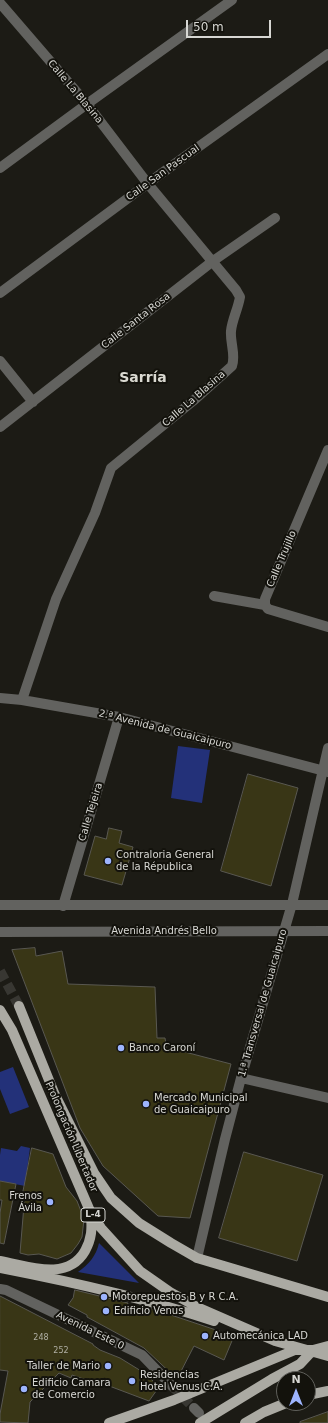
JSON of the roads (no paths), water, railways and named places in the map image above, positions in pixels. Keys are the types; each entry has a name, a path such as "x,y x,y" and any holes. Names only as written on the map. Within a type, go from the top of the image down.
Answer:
{"main road":[{"name":"Prolongación Libertador","path":"19,1006 55,1095 94,1174 111,1198 139,1223 197,1258 328,1297"},
{"name":"Prolongación Libertador","path":"0,1010 12,1030 90,1211 101,1228 140,1271 164,1288 197,1307 275,1341 328,1356"},
{"path":"0,1261 47,1270 66,1268 77,1262 89,1244 92,1235 90,1211"},
{"name":"L-4","path":"0,1268 168,1306 275,1341"},
{"path":"109,1423 174,1400 294,1350 313,1350 328,1346"},
{"path":"198,1415 300,1364 313,1350"},
{"path":"316,1393 328,1391"},
{"path":"245,1423 276,1407"}],"street":[{"path":"0,168 232,0"},
{"name":"Calle La Blasina","path":"0,4 87,104 148,184 213,261 240,297 231,331 234,360 232,366 193,401 111,468 95,513 56,599 22,700"},
{"name":"Calle San Pascual","path":"0,293 328,54"},
{"name":"Calle Santa Rosa","path":"0,427 213,261 275,218"},
{"path":"0,361 33,402"},
{"name":"Calle Trujillo","path":"264,605 265,599 328,450"},
{"path":"214,596 264,605 268,609 328,627"},
{"name":"2.ª Avenida de Guaicaipuro","path":"0,698 22,700 119,717 325,772"},
{"name":"Calle Tejeira","path":"62,906 119,717"},
{"name":"1.ª Transversal de Guaicaipuro","path":"197,1258 225,1139 292,904 325,772 328,748"},
{"path":"0,905 328,905"},
{"name":"Avenida Andrés Bello","path":"0,932 328,932"},
{"path":"242,1078 328,1098"},
{"name":"Avenida Este 0","path":"0,1289 10,1292 142,1355 172,1386"}],"tunnel":[{"path":"0,971 19,1006"},
{"path":"172,1386 194,1408"}],"place":[{"name":"Contraloria General de la Républica","path":"108,861"},
{"name":"Banco Caroní","path":"121,1048"},
{"name":"Mercado Municipal de Guaicaipuro","path":"146,1104"},
{"name":"Frenos Ávila","path":"50,1202"},
{"name":"Motorepuestos B y R C.A.","path":"104,1297"},
{"name":"Edificio Venus","path":"106,1311"},
{"name":"Automecánica LAD","path":"205,1336"},
{"name":"Taller de Mario","path":"108,1366"},
{"name":"Residencias Hotel Venus C.A.","path":"132,1381"},
{"name":"Edificio Camara de Comercio","path":"24,1389"}],"district":[{"name":"Sarría","path":"143,378"}]}
